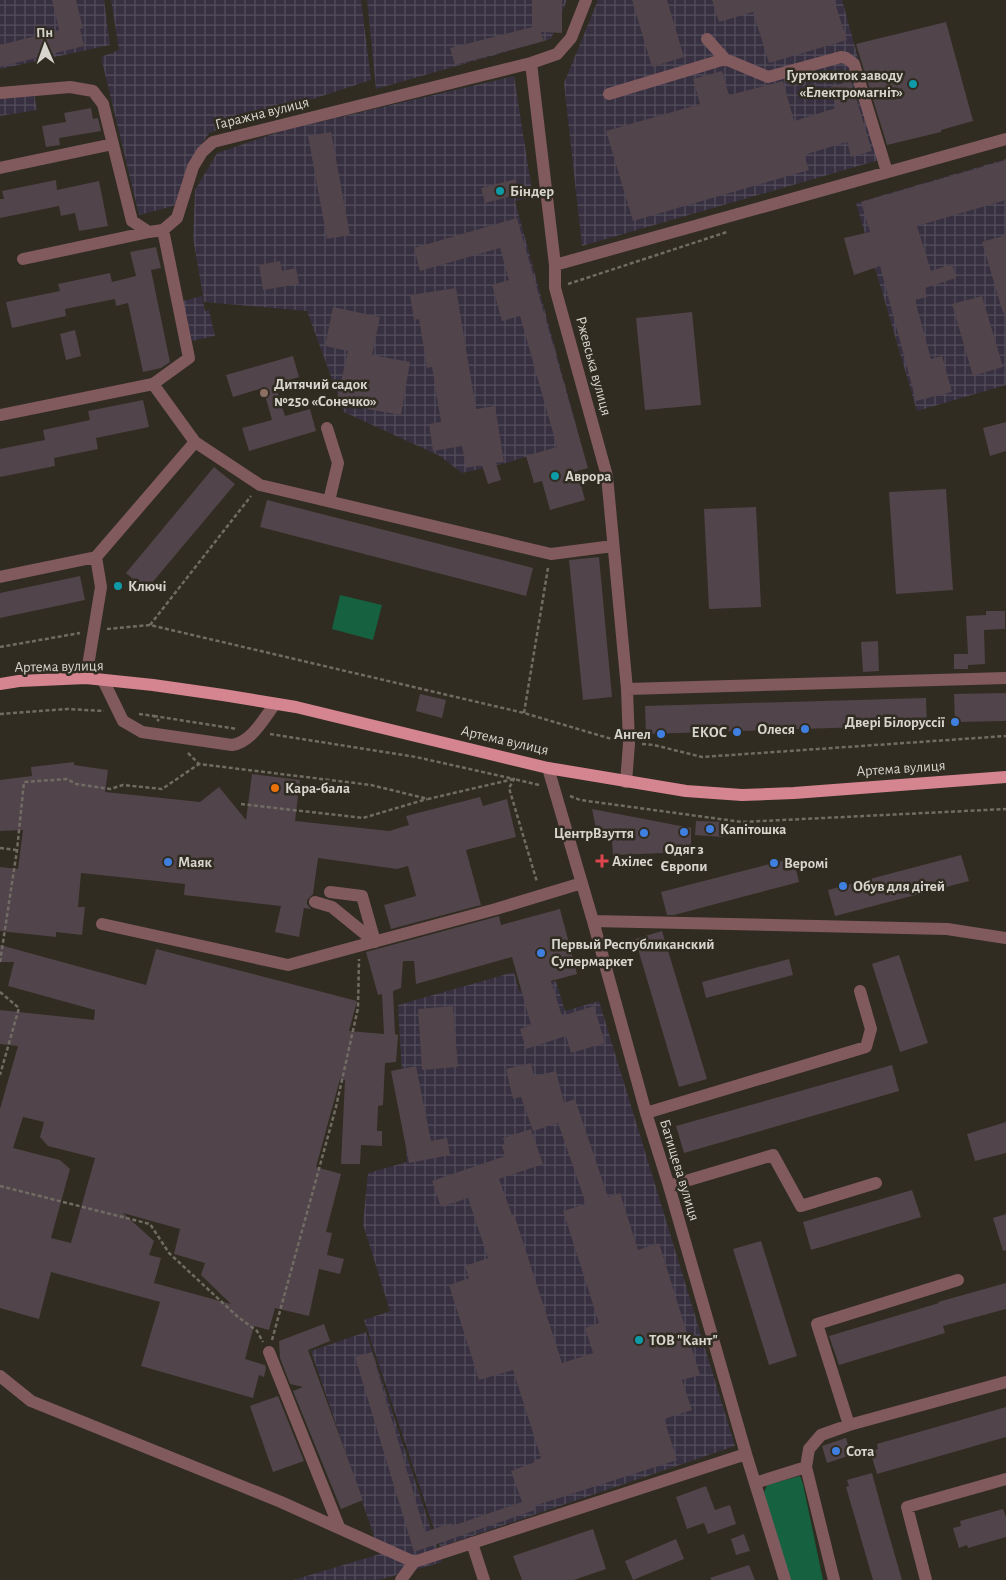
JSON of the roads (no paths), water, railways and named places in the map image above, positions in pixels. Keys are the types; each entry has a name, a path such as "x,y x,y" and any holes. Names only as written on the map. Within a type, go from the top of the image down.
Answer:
{"main road":[{"name":"Артема вулиця","path":"0,684 19,681 86,678 153,684 296,707 548,768 686,791 742,795 794,793 1006,777"}],"street":[{"name":"Гаражна вулиця","path":"163,230 177,218 194,166 202,152 213,142 531,63 557,54 571,38 586,0"},
{"path":"707,39 725,59 768,77 841,57 850,61 854,64 887,172"},
{"path":"609,94 725,59"},
{"name":"Ржевська вулиця","path":"531,63 555,265 556,288 607,476 627,689 629,744 626,782"},
{"path":"0,93 70,87 93,91 103,104 132,221 149,232"},
{"path":"555,265 1006,139"},
{"path":"0,168 113,144"},
{"path":"0,415 153,384 189,358 163,230 23,259"},
{"path":"153,384 195,442 260,485 551,554 613,546"},
{"path":"327,428 338,464 329,501"},
{"path":"0,577 96,557 195,442"},
{"path":"86,678 101,586 96,557"},
{"path":"627,689 1006,678"},
{"path":"103,680 123,721 132,727 142,732 232,745 241,744 275,704"},
{"name":"Батищева вулиця","path":"548,768 646,1113 785,1580"},
{"path":"102,924 288,965 496,909 582,883"},
{"path":"330,892 362,896 376,942"},
{"path":"315,902 332,907 376,942"},
{"path":"593,921 947,930 1006,938"},
{"path":"646,1113 866,1047 871,1029 860,991"},
{"path":"669,1186 773,1155 801,1206 876,1183"},
{"path":"848,1425 817,1324 958,1280"},
{"path":"269,1352 339,1527"},
{"path":"0,1376 31,1401 281,1502 414,1562"},
{"path":"834,1580 806,1467 809,1449 821,1434 1006,1382"},
{"path":"401,1580 414,1562 746,1454"},
{"path":"755,1483 806,1467"},
{"path":"926,1580 907,1507 1006,1479"},
{"path":"472,1543 484,1580"}],"place":[{"name":"Гуртожиток заводу «Електромагніт»","path":"913,84"},
{"name":"Біндер","path":"500,191"},
{"name":"Дитячий садок №250 «Сонечко»","path":"264,393"},
{"name":"Аврора","path":"555,476"},
{"name":"Ключі","path":"118,586"},
{"name":"Двері Білоруссії","path":"955,722"},
{"name":"Олеся","path":"805,729"},
{"name":"ЕКОС","path":"737,732"},
{"name":"Ангел","path":"661,734"},
{"name":"Кара-бала","path":"275,788"},
{"name":"Капітошка","path":"710,829"},
{"name":"Одяг з Європи","path":"684,832"},
{"name":"ЦентрВзуття","path":"644,833"},
{"name":"Ахілес","path":"602,861"},
{"name":"Маяк","path":"168,862"},
{"name":"Веромі","path":"774,863"},
{"name":"Обув для дітей","path":"843,886"},
{"name":"Первый Республиканский Супермаркет","path":"541,953"},
{"name":"ТОВ \"Кант\"","path":"639,1340"},
{"name":"Сота","path":"836,1451"}]}
